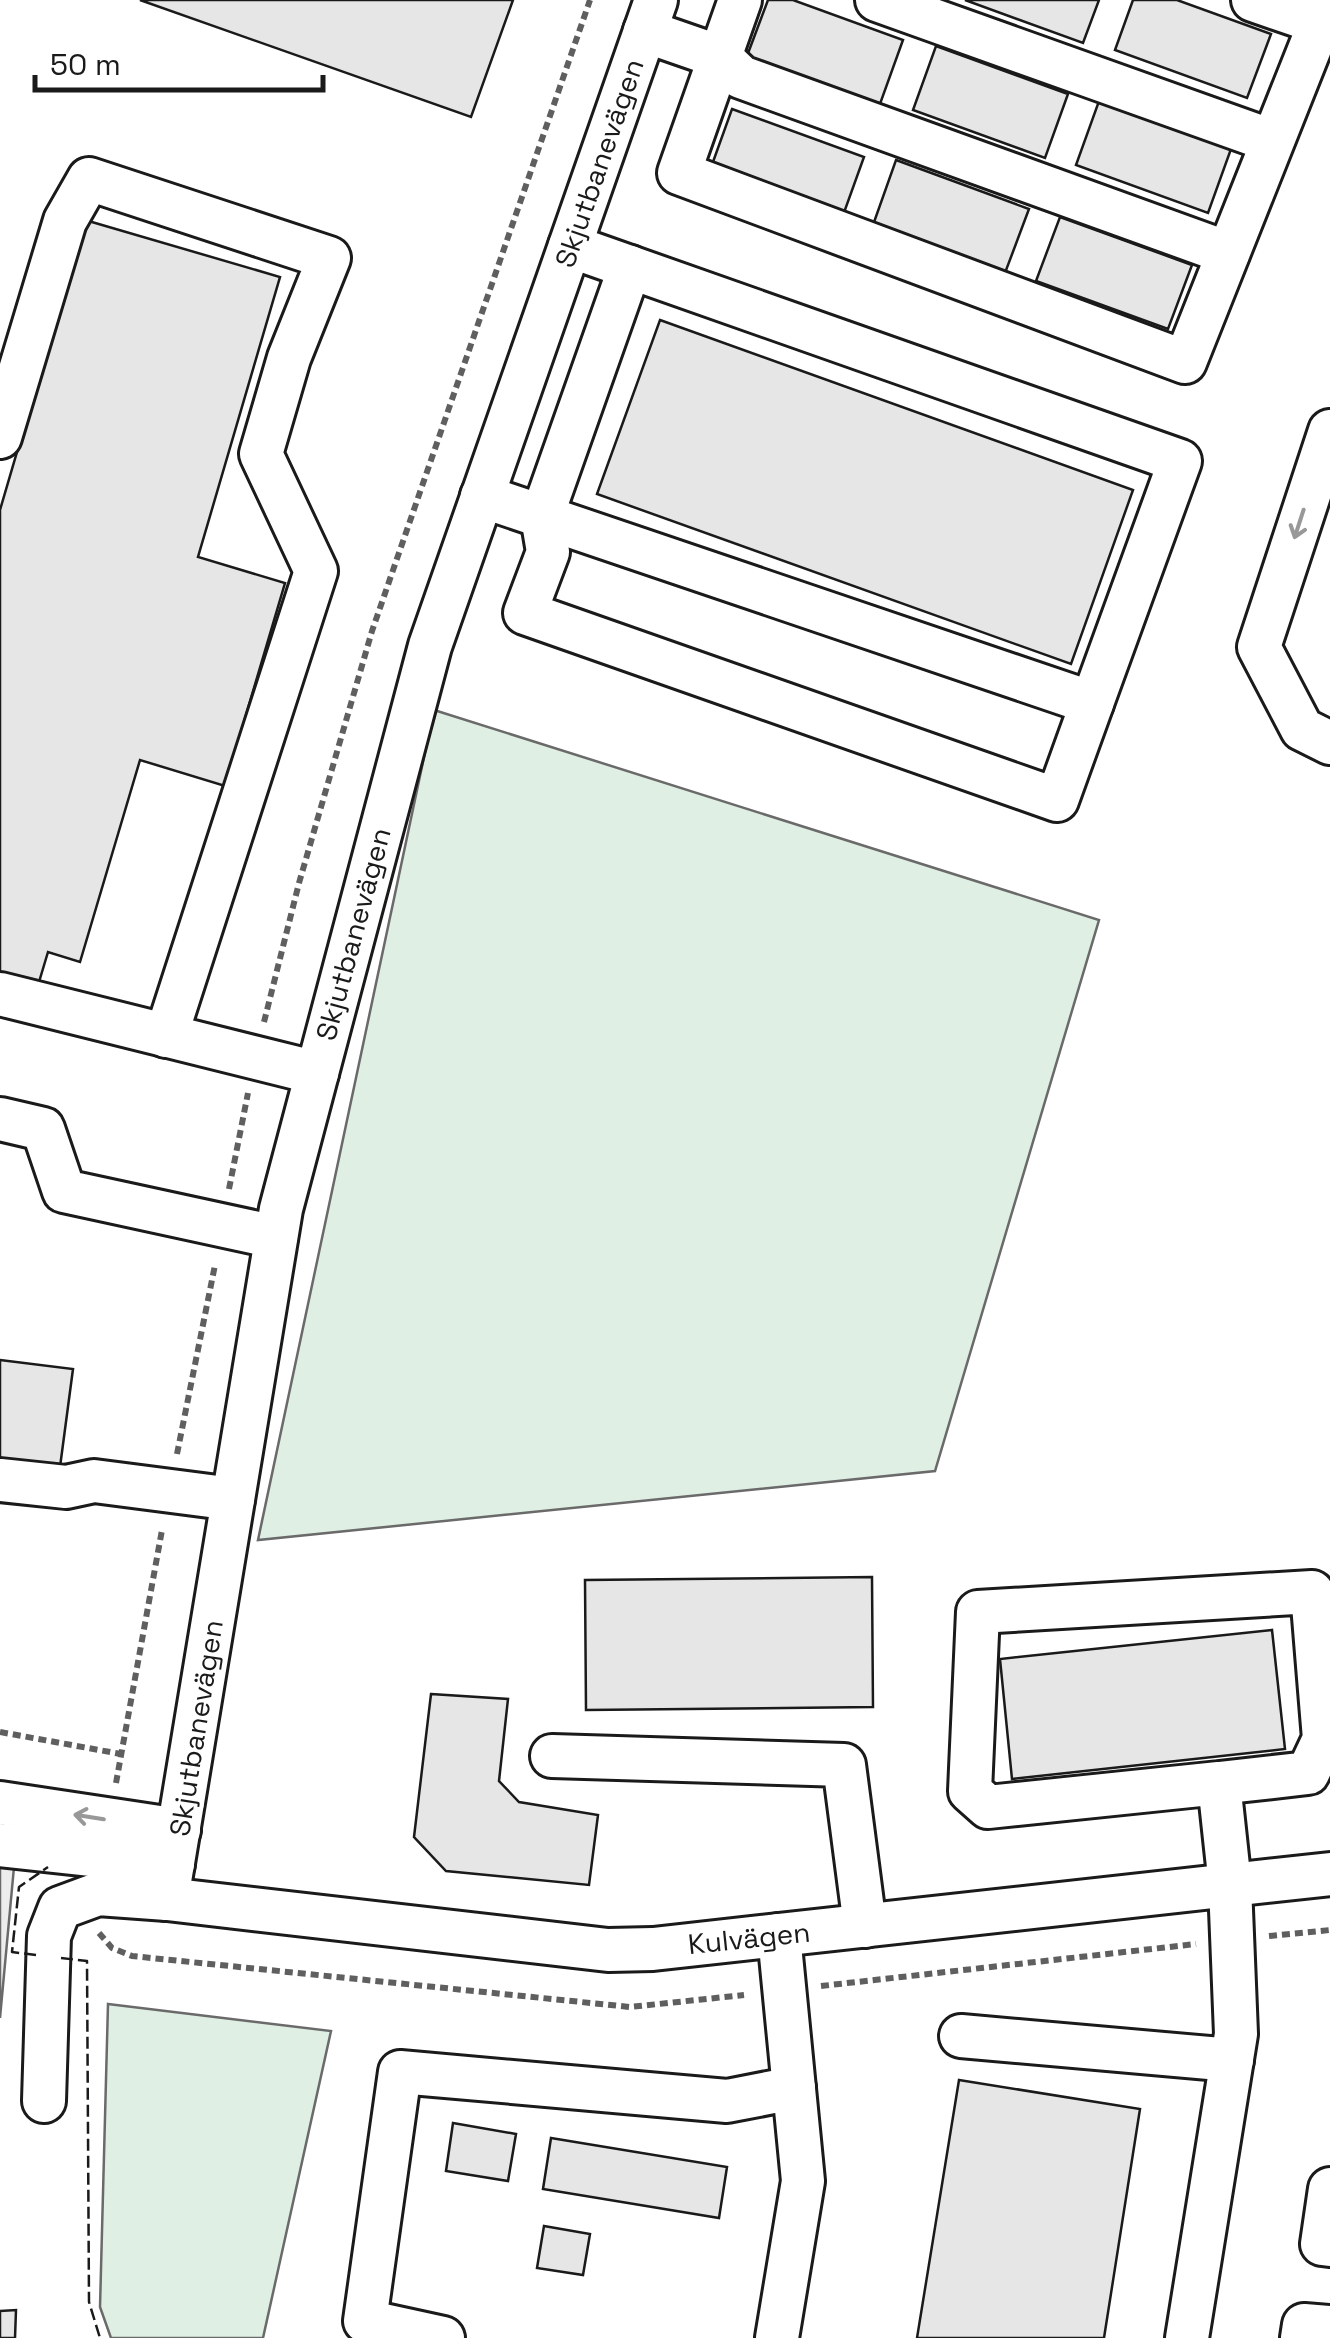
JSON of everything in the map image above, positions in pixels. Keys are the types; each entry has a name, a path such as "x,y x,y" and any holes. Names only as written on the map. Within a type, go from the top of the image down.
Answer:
{"street":[{"path":"740,0 679,173 1185,362 1324,11 1252,0"},
{"path":"878,0 1272,141"},
{"path":"651,16 720,57 740,78 1228,253"},
{"name":"Skjutbanevägen","path":"173,1864 276,1237 316,1074 430,646 651,16"},
{"path":"0,436 65,221 89,178 328,258 289,358 261,454 316,571 166,1036"},
{"path":"570,246 1180,461 1057,800 525,613 548,552 542,516 630,268"},
{"path":"1330,431 1258,648 1302,729 1330,744"},
{"path":"482,496 1092,702"},
{"path":"0,994 316,1074"},
{"path":"0,1120 43,1130 64,1191 276,1237"},
{"path":"0,1480 66,1487 94,1481 233,1499"},
{"path":"1312,1592 1324,1738 1308,1773 1220,1783 988,1807 970,1792 978,1612 1312,1592"},
{"path":"552,1756 844,1764 864,1926"},
{"path":"1186,2338 1236,2034 1230,1885 1220,1783"},
{"path":"0,1803 110,1820 173,1864"},
{"path":"0,1846 173,1864"},
{"path":"44,2101 49,1936 60,1908 173,1864"},
{"name":"Kulvägen","path":"173,1864 608,1950 653,1949 1330,1874"},
{"path":"777,2338 803,2181 780,1935"},
{"path":"960,2036 1232,2060"},
{"path":"442,2338 365,2321 400,2072 728,2101 794,2088"},
{"path":"1330,2189 1322,2244 1330,2245"},
{"path":"1302,2338 1304,2325 1330,2327"}],"path":[{"path":"110,1820 255,1058 299,883 372,632 590,0"},
{"path":"0,1732 121,1754"},
{"path":"98,1894 95,1926 101,1938 112,1948 132,1956 630,2007 1330,1930"}],"green space":[{"path":"434,710 1099,920 935,1471 258,1540"},
{"path":"108,2004 331,2031 263,2338 111,2338 100,2307"}],"shaded area":[{"path":"0,1866 14,1867 0,2018"}],"building":[{"path":"140,0 513,0 471,117"},
{"path":"768,0 793,0 903,40 880,104 747,56"},
{"path":"965,0 1099,0 1083,43"},
{"path":"1133,0 1177,0 1271,34 1247,98 1115,50"},
{"path":"936,46 1068,94 1045,158 913,110"},
{"path":"1099,101 1231,149 1208,213 1076,165"},
{"path":"732,109 864,157 841,221 709,173"},
{"path":"896,160 1029,209 1005,273 873,225"},
{"path":"1060,217 1192,265 1168,329 1036,281"},
{"path":"85,220 280,277 198,557 285,583 225,786 140,760 80,962 48,952 36,992 0,982 0,510"},
{"path":"660,320 1133,490 1071,664 597,494"},
{"path":"0,1360 73,1369 60,1467 0,1459"},
{"path":"872,1577 873,1707 586,1710 585,1580"},
{"path":"1272,1630 1285,1749 1012,1779 1000,1659"},
{"path":"431,1694 508,1699 499,1781 519,1802 598,1815 589,1885 446,1871 414,1837"},
{"path":"959,2080 1140,2109 1104,2338 917,2338"},
{"path":"453,2123 516,2134 508,2181 446,2171"},
{"path":"551,2138 727,2167 719,2218 543,2189"},
{"path":"544,2226 590,2234 583,2275 537,2268"},
{"path":"16,2310 15,2338 0,2338 0,2311"}],"fence":[{"path":"36,1955 12,1952 19,1887 48,1867"},
{"path":"61,1958 87,1961 89,2302 100,2338"}]}
